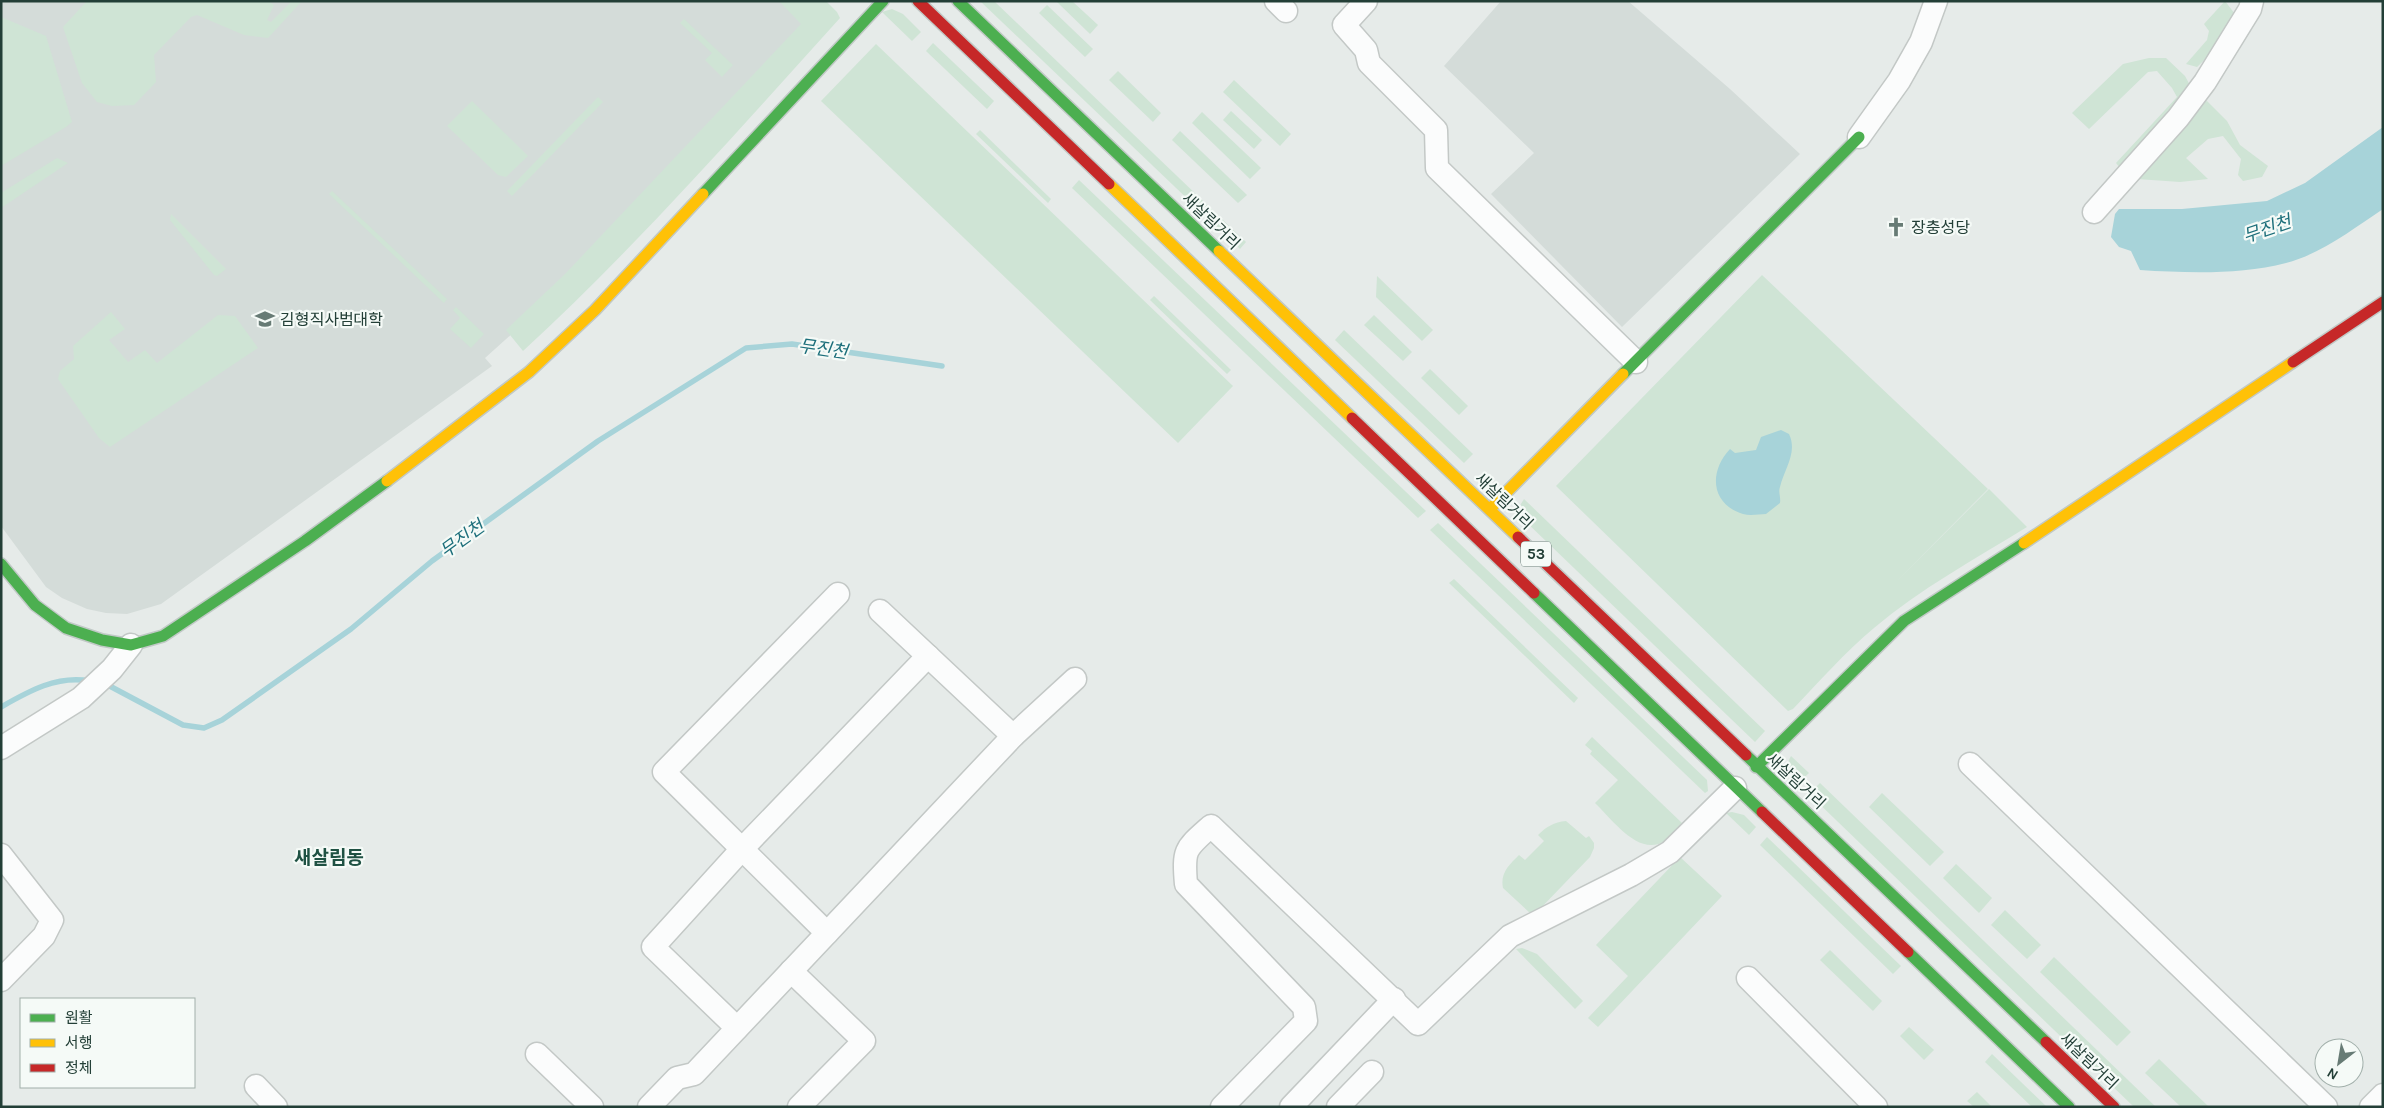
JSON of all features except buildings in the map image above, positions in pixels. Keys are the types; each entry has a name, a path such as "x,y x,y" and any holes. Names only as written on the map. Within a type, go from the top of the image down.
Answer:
{"main road":[{"path":"1,564 34,605 66,628 102,640 131,645 163,636 305,541 435,446 529,372 595,310 883,1"},
{"name":"53","path":"918,1 2069,1107"},
{"name":"새살림거리","path":"958,1 1756,767 2114,1107"},
{"path":"1490,510 1859,137"},
{"path":"1756,767 1859,663 1904,621 1978,574 2383,302"}],"street":[{"path":"1366,1 1344,25 1366,50 1369,63 1436,130 1437,168 1636,362"},
{"path":"1859,137 1899,81 1921,42 1936,1"},
{"path":"2094,212 2178,118 2205,82 2250,9 2252,1"},
{"path":"827,933 664,772 838,594"},
{"path":"880,611 1013,736"},
{"path":"1,748 81,698 112,669 131,645"},
{"path":"737,1028 652,947 742,849 928,656"},
{"path":"649,1107 677,1078 694,1074 1013,736 1075,678"},
{"path":"1970,764 2326,1107"},
{"path":"1222,1107 1306,1021 1304,1007 1186,884 1184,860 1188,846 1211,826 1418,1024 1510,936 1631,875 1670,852 1735,788"},
{"path":"1,855 52,920 44,936 1,980"},
{"path":"791,971 864,1041 799,1107"},
{"path":"1748,978 1876,1107"},
{"path":"1291,1107 1394,999"},
{"path":"537,1054 592,1107"},
{"path":"1338,1107 1372,1072"},
{"path":"256,1086 276,1107"},
{"path":"2371,1107 2383,1094"}],"shaded area":[{"name":"김형직사범대학","path":"1,1 796,1 816,21 572,280 485,358 492,366 161,604 127,614 106,613 87,609 62,598 46,587 1,526"},
{"path":"1501,1 1628,1 1730,89 1800,154 1622,327 1491,194 1534,153 1444,66"}],"green space":[{"path":"87,1 269,1 274,5 267,20 271,22 292,1 302,1 268,38 244,35 197,15 191,17 154,55 156,82 134,105 112,106 97,102 82,83 63,27"},
{"path":"779,1 826,1 840,18 646,230 565,312 523,351 506,330 566,273 801,24"},
{"path":"980,1 994,1 1246,242 1240,249"},
{"path":"1056,1 1072,1 1098,25 1090,34"},
{"path":"2225,1 2238,18 2221,44 2197,67 2186,64 2207,40 2209,31 2204,24"},
{"path":"1047,5 1093,49 1085,57 1039,13"},
{"path":"892,9 903,14 921,32 912,41 882,12"},
{"path":"1,17 46,36 72,122 1,166"},
{"path":"684,19 733,65 722,77 705,60 712,53 680,23"},
{"path":"933,43 994,101 987,109 926,51"},
{"path":"876,44 1233,386 1178,443 821,101"},
{"path":"2149,58 2166,58 2185,76 2192,89 2121,169 2116,163 2177,97 2172,88 2157,71 2148,72 2089,129 2072,113 2123,64"},
{"path":"1118,71 1161,113 1153,122 1109,80"},
{"path":"1234,80 1291,134 1280,146 1223,92"},
{"path":"598,97 603,102 512,196 507,191"},
{"path":"472,101 528,156 506,177 498,175 447,126"},
{"path":"2207,101 2227,121 2240,145 2268,166 2262,177 2243,181 2238,175 2241,159 2223,136 2208,139 2186,158 2208,179 2180,182 2137,179 2197,104"},
{"path":"1231,111 1262,140 1254,149 1223,120"},
{"path":"1202,112 1261,168 1250,179 1192,123"},
{"path":"980,130 1051,199 1048,203 976,134"},
{"path":"1180,131 1247,195 1238,203 1172,140"},
{"path":"57,158 68,163 1,208 1,193"},
{"path":"1079,180 1426,511 1418,518 1072,188"},
{"path":"332,191 447,299 444,303 329,194"},
{"path":"171,214 226,269 217,276 214,275 170,220"},
{"path":"1762,275 1988,489 1898,580 1989,489 2027,527 1910,600 1853,647 1793,709 1788,711 1556,486"},
{"path":"1377,276 1433,330 1422,341 1376,297"},
{"path":"1154,296 1231,370 1227,374 1150,300"},
{"path":"456,307 484,334 471,348 450,329 460,318 453,310"},
{"path":"111,312 125,329 109,340 128,362 145,350 157,363 218,315 235,316 258,348 110,447 99,438 58,379 60,371 74,359 73,346"},
{"path":"1374,315 1412,352 1403,361 1364,325"},
{"path":"1344,330 1473,454 1464,463 1335,340"},
{"path":"1430,369 1468,406 1459,415 1421,378"},
{"path":"1524,499 1765,731 1755,742 1522,518 1519,507"},
{"path":"1438,523 1707,780 1708,791 1705,793 1430,530"},
{"path":"1454,579 1578,698 1574,703 1449,583"},
{"path":"1592,737 1682,823 1666,840 1656,845 1646,845 1637,841 1619,827 1595,803 1618,780 1590,754 1592,751 1585,745"},
{"path":"1791,756 1809,773 1798,783 1788,771"},
{"path":"1820,783 2156,1107 2134,1107 1809,794"},
{"path":"1882,793 1944,852 1930,866 1869,807"},
{"path":"1732,812 1744,815 1756,827 1749,835 1726,813"},
{"path":"1566,821 1586,838 1589,836 1594,843 1594,848 1590,857 1536,913 1531,914 1503,888 1504,874 1519,855 1525,860 1544,841 1538,835 1541,832 1547,827"},
{"path":"1767,837 1901,966 1893,974 1760,845"},
{"path":"1680,857 1722,896 1598,1027 1588,1018 1628,976 1596,945"},
{"path":"1956,864 1992,898 1979,913 1943,878"},
{"path":"2005,910 2041,945 2027,959 1991,925"},
{"path":"1522,948 1537,954 1583,1001 1575,1009 1516,949"},
{"path":"1830,950 1882,1001 1873,1011 1820,960"},
{"path":"2054,957 2131,1032 2117,1046 2040,972"},
{"path":"1909,1027 1934,1050 1924,1060 1900,1036"},
{"path":"1992,1054 2047,1107 2032,1107 1985,1062"},
{"path":"2159,1059 2209,1107 2181,1107 2145,1073"},
{"path":"1977,1092 1992,1107 1974,1107 1967,1101"}],"water":[{"path":"2383,127 2383,209 2312,254 2286,263 2250,270 2195,272 2140,270 2131,251 2119,247 2111,237 2115,214 2119,209 2182,209 2267,201 2305,183"},
{"path":"1781,430 1789,434 1792,448 1779,489 1780,503 1766,514 1746,515 1732,509 1724,503 1716,486 1716,477 1723,458 1730,449 1735,453 1756,450 1761,437"}],"waterway":[{"name":"무진천","path":"104,683 183,725 204,728 222,720 351,629 432,561 598,441 746,348 792,344 942,366"},
{"name":"무진천","path":"1,707 22,695 55,682 66,680 90,681"}],"traffic: fast":[{"path":"703,194 883,1"},
{"path":"958,1 1219,251"},
{"path":"1623,374 1859,137"},
{"path":"1,564 35,605 66,628 102,640 131,645 163,636 305,541 387,481"},
{"path":"1756,767 1904,621 2024,543"},
{"path":"1534,593 1762,812"},
{"path":"1746,755 2046,1042"},
{"path":"1908,952 2069,1107"}],"traffic: slow":[{"path":"1109,184 1352,418"},
{"path":"387,481 529,372 595,310 703,194"},
{"path":"1219,251 1518,537"},
{"path":"2024,543 2293,362"},
{"path":"1490,509 1623,374"}],"traffic: jam":[{"path":"918,1 1109,184"},
{"path":"2293,362 2383,302"},
{"path":"1352,418 1534,593"},
{"path":"1518,537 1746,755"},
{"path":"1762,812 1908,952"},
{"path":"2046,1042 2114,1107"}],"place":[{"name":"장충성당","path":"1896,227"},
{"name":"김형직사범대학","path":"265,319"}],"district":[{"name":"새살림동","path":"329,858"}]}
